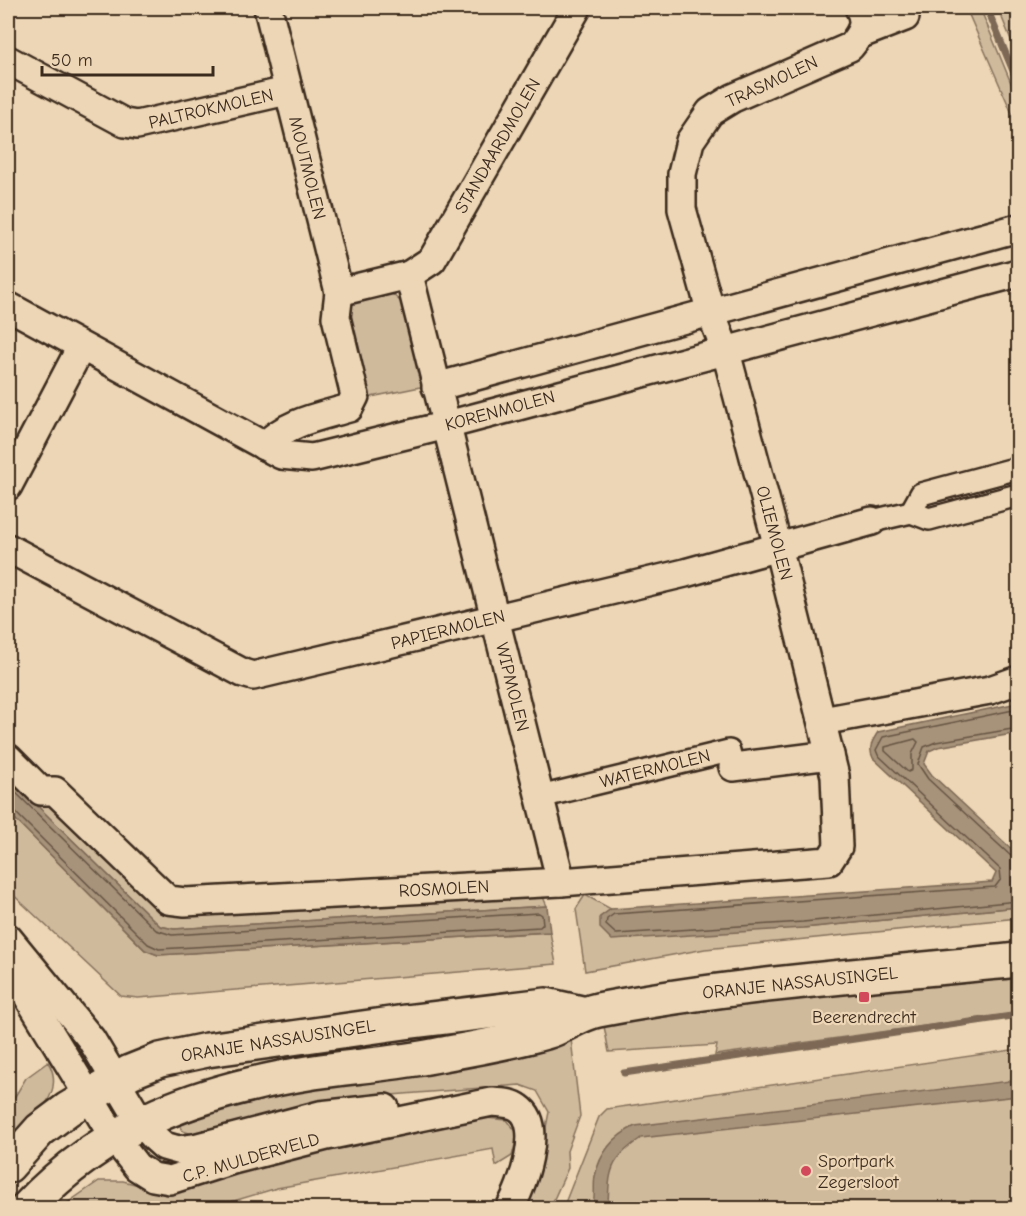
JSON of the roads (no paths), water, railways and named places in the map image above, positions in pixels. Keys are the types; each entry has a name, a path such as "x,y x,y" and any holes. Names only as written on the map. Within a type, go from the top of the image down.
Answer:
{"main road":[{"name":"ORANJE NASSAUSINGEL","path":"27,1209 72,1165 126,1129 216,1091 311,1073 440,1055 547,1019 663,998 1018,960"},
{"name":"ORANJE NASSAUSINGEL","path":"8,1166 40,1130 87,1096 145,1065 191,1053 405,1022 547,1019"}],"street":[{"name":"MOUTMOLEN","path":"264,446 275,434 292,425 349,408 355,396 338,305 268,8"},
{"name":"STANDAARDMOLEN","path":"410,275 432,260 577,8"},
{"path":"859,8 864,16 861,34"},
{"name":"TRASMOLEN","path":"711,313 682,209 682,174 690,141 710,112 733,98 850,46 861,34 905,17"},
{"name":"PALTROKMOLEN","path":"8,60 125,123 137,125 287,91"},
{"path":"338,305 410,275 436,387 1018,228"},
{"name":"KORENMOLEN","path":"8,306 281,455 312,458 726,352 1018,273"},
{"name":"OLIEMOLEN","path":"711,313 726,352 830,755"},
{"path":"8,486 81,347"},
{"name":"WIPMOLEN","path":"436,387 561,882"},
{"path":"911,512 921,494 1018,468"},
{"name":"PAPIERMOLEN","path":"8,548 243,673 253,676 685,573 911,512 929,519 1018,495"},
{"path":"822,721 990,690 1018,680"},
{"name":"WATERMOLEN","path":"540,797 729,751 733,767 830,755"},
{"name":"ROSMOLEN","path":"8,758 41,791 55,791 168,900 217,901 561,882 829,861 838,848 835,776 830,755"},
{"path":"8,938 91,1039 116,1080"},
{"path":"8,964 87,1096"},
{"name":"C.P. MULDERVELD","path":"116,1080 137,1167 153,1177 170,1180 233,1160 327,1136 492,1102 511,1104 521,1109 530,1128 530,1149 525,1171 510,1209"},
{"name":"C.P. MULDERVELD","path":"87,1096 126,1129"}],"water":[{"path":"1018,703 1018,733 938,747 929,751 924,764 932,775 1018,855 1018,907 803,928 612,940 600,928 600,917 611,909 992,882 996,873 873,758 871,748 878,732"},
{"path":"8,777 160,926 174,929 547,906 550,932 158,955 145,950 8,812"},
{"path":"1018,1080 1018,1096 641,1138 622,1153 613,1167 610,1175 608,1208 592,1208 595,1176 600,1160 614,1140 635,1126"}],"waterway":[{"path":"987,8 1018,83"},
{"path":"624,1073 1018,1015"}],"place":[{"name":"Beerendrecht","path":"864,997"},
{"name":"Sportpark Zegersloot","path":"806,1171"}]}
